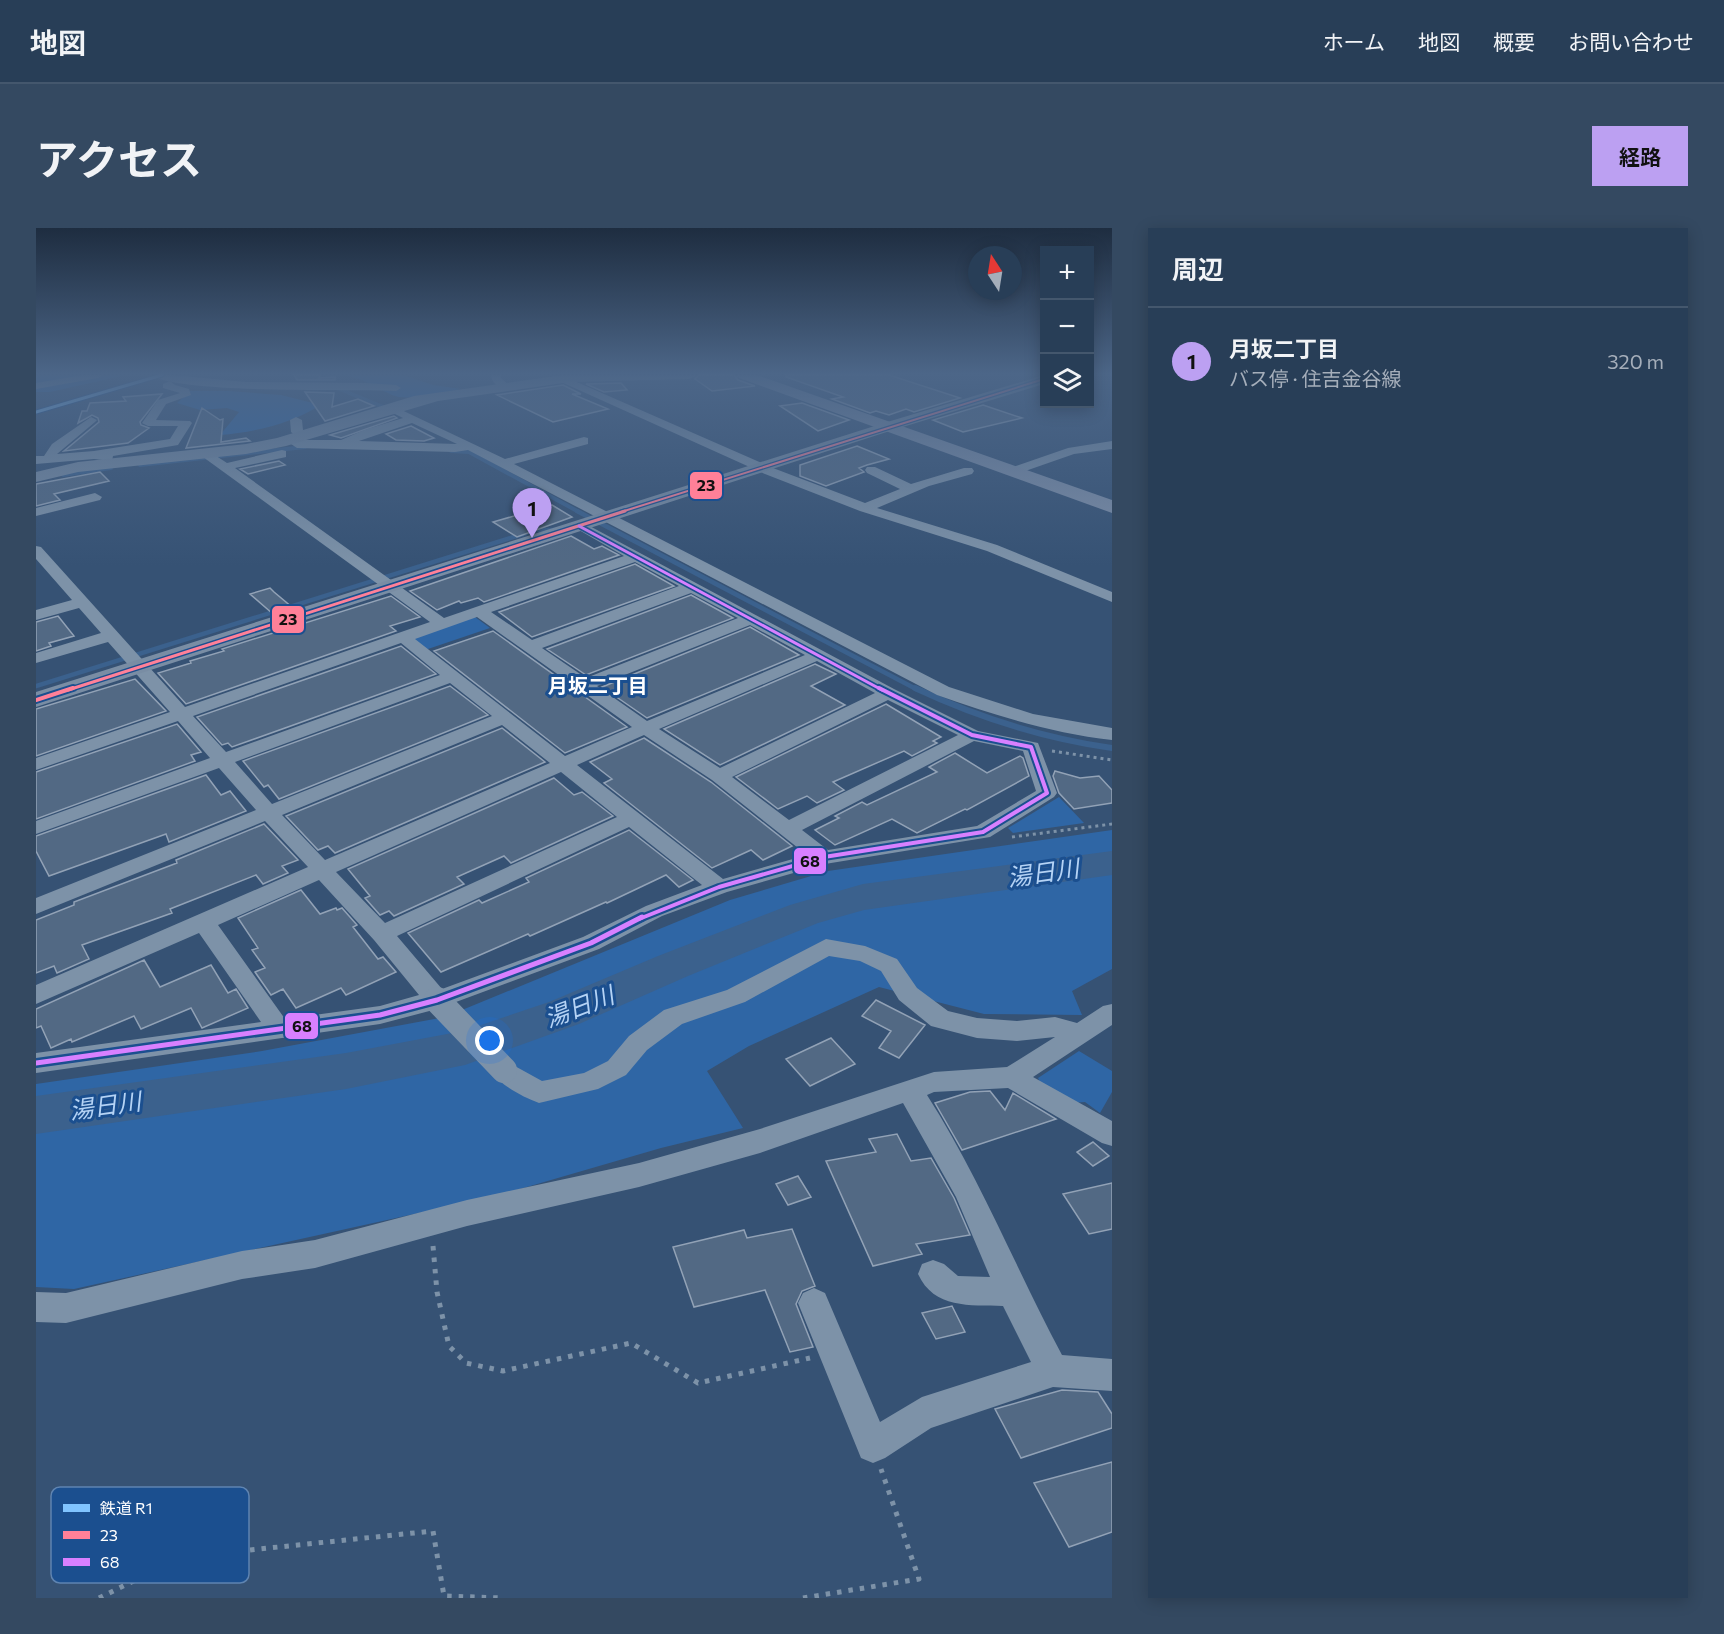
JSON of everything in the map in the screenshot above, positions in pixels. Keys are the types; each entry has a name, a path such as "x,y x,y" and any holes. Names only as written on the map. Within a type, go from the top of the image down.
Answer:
{"main road":[{"path":"43,467 124,461 215,459 279,439"},
{"path":"36,700 135,660 385,581 587,526 851,439"},
{"path":"926,439 1112,507"}],"street":[{"path":"43,467 56,447 67,439"},
{"path":"43,467 94,455 174,442 176,439"},
{"path":"323,439 344,444 455,448 470,446"},
{"path":"344,444 354,439"},
{"path":"453,439 503,463 587,526 635,557 888,693 972,735 1031,747"},
{"path":"698,439 763,468 865,508 992,548 1112,597"},
{"path":"64,441 86,440"},
{"path":"503,463 584,441"},
{"path":"1014,471 1072,451 1112,445"},
{"path":"215,459 282,454"},
{"path":"94,455 124,461"},
{"path":"215,459 443,624"},
{"path":"871,470 910,489"},
{"path":"865,508 910,489 968,471"},
{"path":"36,512 95,497"},
{"path":"587,526 943,691 1005,714 1112,734"},
{"path":"36,550 224,759 269,813 382,934 438,1000 504,1070 539,1092 589,1082 617,1068 638,1043 673,1017 736,996 826,947 865,954 889,965 908,994 940,1019 977,1028 1017,1031 1055,1027 1077,1034"},
{"path":"36,764 635,557"},
{"path":"529,646 692,587"},
{"path":"36,615 83,602"},
{"path":"479,611 645,728 719,776 824,856"},
{"path":"584,685 751,619"},
{"path":"36,658 113,635"},
{"path":"404,638 566,763 719,887"},
{"path":"36,995 322,868 818,655"},
{"path":"36,828 453,676"},
{"path":"719,776 888,693"},
{"path":"36,906 506,717"},
{"path":"36,1063 380,1015 438,1000 591,943 654,911 719,887 824,856 983,832 1047,793 1031,747 1036,720"},
{"path":"788,829 972,735"},
{"path":"382,934 633,817"},
{"path":"203,921 279,1029"},
{"path":"36,1307 66,1308 242,1265 315,1254 430,1222 639,1175 760,1141 934,1082 1012,1077 1112,1013"},
{"path":"1012,1077 1112,1135"},
{"path":"910,1091 940,1138 969,1191 1012,1292 1053,1371"},
{"path":"933,1274 952,1290 1012,1292"},
{"path":"814,1303 873,1446 922,1414 1053,1371 1112,1375"}],"path":[{"path":"1031,747 1112,760"},
{"path":"983,832 999,839 1112,824"},
{"path":"430,1222 437,1292 449,1346 466,1363 503,1371 631,1343 698,1383 834,1353"},
{"path":"803,1598 919,1579 873,1446"},
{"path":"249,1550 433,1531 444,1596 504,1598"},
{"path":"99,1598 129,1583"}],"shaded area":[{"path":"475,617 490,628 425,650 410,638"},
{"path":"1059,797 1084,823 1013,833 1008,828"},
{"path":"1112,830 1112,969 1072,991 1082,1015 984,1014 879,987 749,1046 707,1071 743,1128 661,1148 496,1196 74,1289 36,1287 36,1084 262,1051 445,1017 730,900 828,871"},
{"path":"1079,1051 1112,1071 1112,1092 1100,1113 1085,1102 1071,1103 1042,1087 1038,1078"}],"building":[{"path":"79,439 134,439 128,443 64,451"},
{"path":"190,439 221,439 221,442 240,439 250,441 186,448"},
{"path":"394,439 431,439 424,441"},
{"path":"857,446 889,459 859,468 864,472 826,486 800,476 800,465"},
{"path":"279,461 285,465 248,474 240,469"},
{"path":"100,472 109,481 54,494 60,500 36,506 36,484"},
{"path":"552,505 572,517 517,537 493,522"},
{"path":"571,536 594,549 602,546 619,555 484,602 478,598 461,603 459,601 437,610 410,591"},
{"path":"635,564 674,586 532,637 499,612"},
{"path":"270,588 293,608 273,614 250,594"},
{"path":"691,595 733,618 586,675 547,649"},
{"path":"391,596 420,617 390,626 396,631 186,704 158,673 224,651 222,649"},
{"path":"58,616 74,636 49,643 51,646 36,651 36,622"},
{"path":"750,627 799,655 647,718 602,687"},
{"path":"493,631 627,727 565,753 434,651"},
{"path":"401,646 436,674 232,747 228,743 222,745 197,717"},
{"path":"815,664 836,674 811,686 845,705 720,765 664,729"},
{"path":"135,679 166,711 36,756 36,709"},
{"path":"450,686 488,715 279,799 268,785 264,787 243,761"},
{"path":"886,704 941,737 933,741 937,743 912,756 904,751 833,782 844,790 817,803 807,796 778,809 736,777"},
{"path":"177,724 201,752 191,755 195,761 36,819 36,772"},
{"path":"502,728 545,762 335,853 328,846 318,850 286,816"},
{"path":"644,738 711,782 792,846 763,860 751,850 712,868 604,783 612,779 590,762"},
{"path":"955,753 987,773 1020,756 1023,758 1029,776 967,810 917,833 892,819 835,845 815,830 839,818 835,816 862,802 867,805 937,772 929,767"},
{"path":"1055,771 1080,778 1099,776 1112,790 1112,803 1074,809 1059,793 1053,776"},
{"path":"206,775 221,795 230,791 246,811 169,842 166,834 49,876 36,851 36,836"},
{"path":"554,778 574,795 582,792 613,816 511,863 504,856 457,877 464,884 394,916 389,911 380,915 365,898 370,896 348,869"},
{"path":"264,824 298,860 282,866 288,873 263,884 256,875 170,909 172,913 82,945 89,959 57,973 54,966 36,973 36,920 74,905 74,902 177,863 176,860"},
{"path":"629,830 693,880 679,887 666,875 607,903 441,972 408,933 479,900 482,903 529,882 526,878"},
{"path":"301,890 320,914 342,908 357,925 353,927 378,959 383,957 396,972 346,995 341,988 296,1008 283,989 271,995 255,972 265,968 252,950 258,948 238,918"},
{"path":"144,960 160,987 211,965 228,993 236,989 248,1008 202,1028 191,1008 141,1029 134,1016 72,1042 71,1039 51,1048 41,1026 36,1028 36,1009"},
{"path":"876,1000 925,1025 899,1058 879,1048 891,1031 862,1016"},
{"path":"831,1038 855,1064 810,1086 786,1059"},
{"path":"990,1091 1005,1110 1013,1093 1056,1119 962,1150 935,1103 970,1092"},
{"path":"897,1134 911,1161 931,1158 954,1198 970,1235 916,1244 922,1254 873,1266 826,1161 876,1152 869,1139"},
{"path":"1093,1142 1109,1156 1093,1166 1077,1152"},
{"path":"798,1176 811,1197 788,1205 776,1184"},
{"path":"1112,1183 1112,1229 1089,1234 1063,1194"},
{"path":"792,1229 815,1286 802,1291 796,1304 813,1347 790,1352 765,1290 694,1307 673,1247 744,1230 747,1238"},
{"path":"952,1306 965,1332 936,1339 922,1313"},
{"path":"1062,1390 1098,1392 1112,1414 1112,1428 1021,1458 995,1409"},
{"path":"1112,1462 1112,1532 1069,1547 1034,1483"}],"waterway":[{"path":"140,465 305,447"},
{"path":"451,451 469,452 579,512"},
{"path":"63,475 111,468"},
{"path":"577,511 918,690"},
{"path":"36,686 536,530 555,530"},
{"path":"915,688 963,709 1011,726 1061,739 1112,748"},
{"name":"湯日川","path":"36,1115 346,1071 465,1048 564,1013 673,966 804,914 863,897 1112,863"}],"transit line":[{"name":"23","path":"36,700 850,439"},
{"name":"68","path":"36,1063 380,1015 437,1000 591,943 654,911 719,887 824,857 983,832 1047,793 1031,747 972,735 888,693 579,526"}],"place":[{"name":"月坂二丁目","path":"532,538"}],"district":[{"name":"月坂二丁目","path":"598,685"}]}
